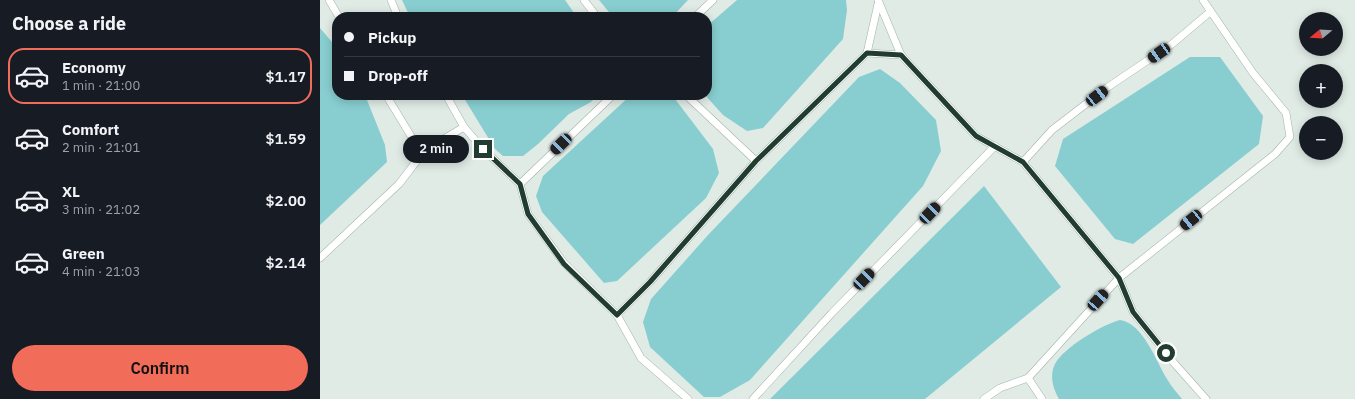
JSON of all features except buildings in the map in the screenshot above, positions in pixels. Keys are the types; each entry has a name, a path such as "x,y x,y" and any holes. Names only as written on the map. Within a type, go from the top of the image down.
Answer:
{"lane":[{"path":"329,0 336,12"},
{"path":"391,0 396,12"},
{"path":"584,0 593,12"},
{"path":"700,12 713,0"},
{"path":"984,399 1000,388 1028,378 1119,278 1275,154 1290,137 1286,113 1253,73 1203,0"},
{"path":"617,315 650,282 756,161 867,53 878,2"},
{"path":"878,2 901,55 976,136 1023,162 1119,278 1133,312 1174,364 1206,399"},
{"path":"1023,162 1052,130 1108,87 1172,44 1210,12"},
{"path":"867,53 901,55"},
{"path":"389,100 414,141 425,150"},
{"path":"449,100 464,127 483,149 520,184 528,214 564,264 617,315 642,358 688,399"},
{"path":"520,184 608,100"},
{"path":"691,100 756,161"},
{"path":"320,258 399,184 425,150 464,127"},
{"path":"754,399 832,313 995,146"},
{"path":"1028,378 1042,399"}],"water":[{"path":"402,0 565,0 573,12 408,12"},
{"path":"599,0 688,0 677,12 609,12"},
{"path":"737,0 846,0 847,10 843,39 763,128 747,131 723,115 710,100 712,100 712,22"},
{"path":"320,28 332,42 332,100 367,100 385,145 387,162 320,225"},
{"path":"1190,57 1220,57 1263,116 1259,144 1133,244 1115,239 1055,166 1063,139"},
{"path":"880,69 900,83 936,120 941,151 923,186 750,380 720,397 704,397 650,347 643,322 651,299 708,235 859,77"},
{"path":"465,100 593,100 569,114 538,144 523,156 503,156 495,149"},
{"path":"626,100 676,100 713,149 719,173 706,198 617,281 604,283 542,212 536,196 543,176"},
{"path":"984,186 1061,287 925,399 770,399"},
{"path":"1120,320 1136,328 1142,335 1169,382 1182,399 1059,399 1055,391 1052,373 1053,368 1059,358 1075,344 1094,331"}],"route":[{"path":"483,149 520,184 528,214 564,264 617,315 650,282 756,161 867,53 901,55 976,136 1023,162 1119,278 1133,312 1166,353"}]}
